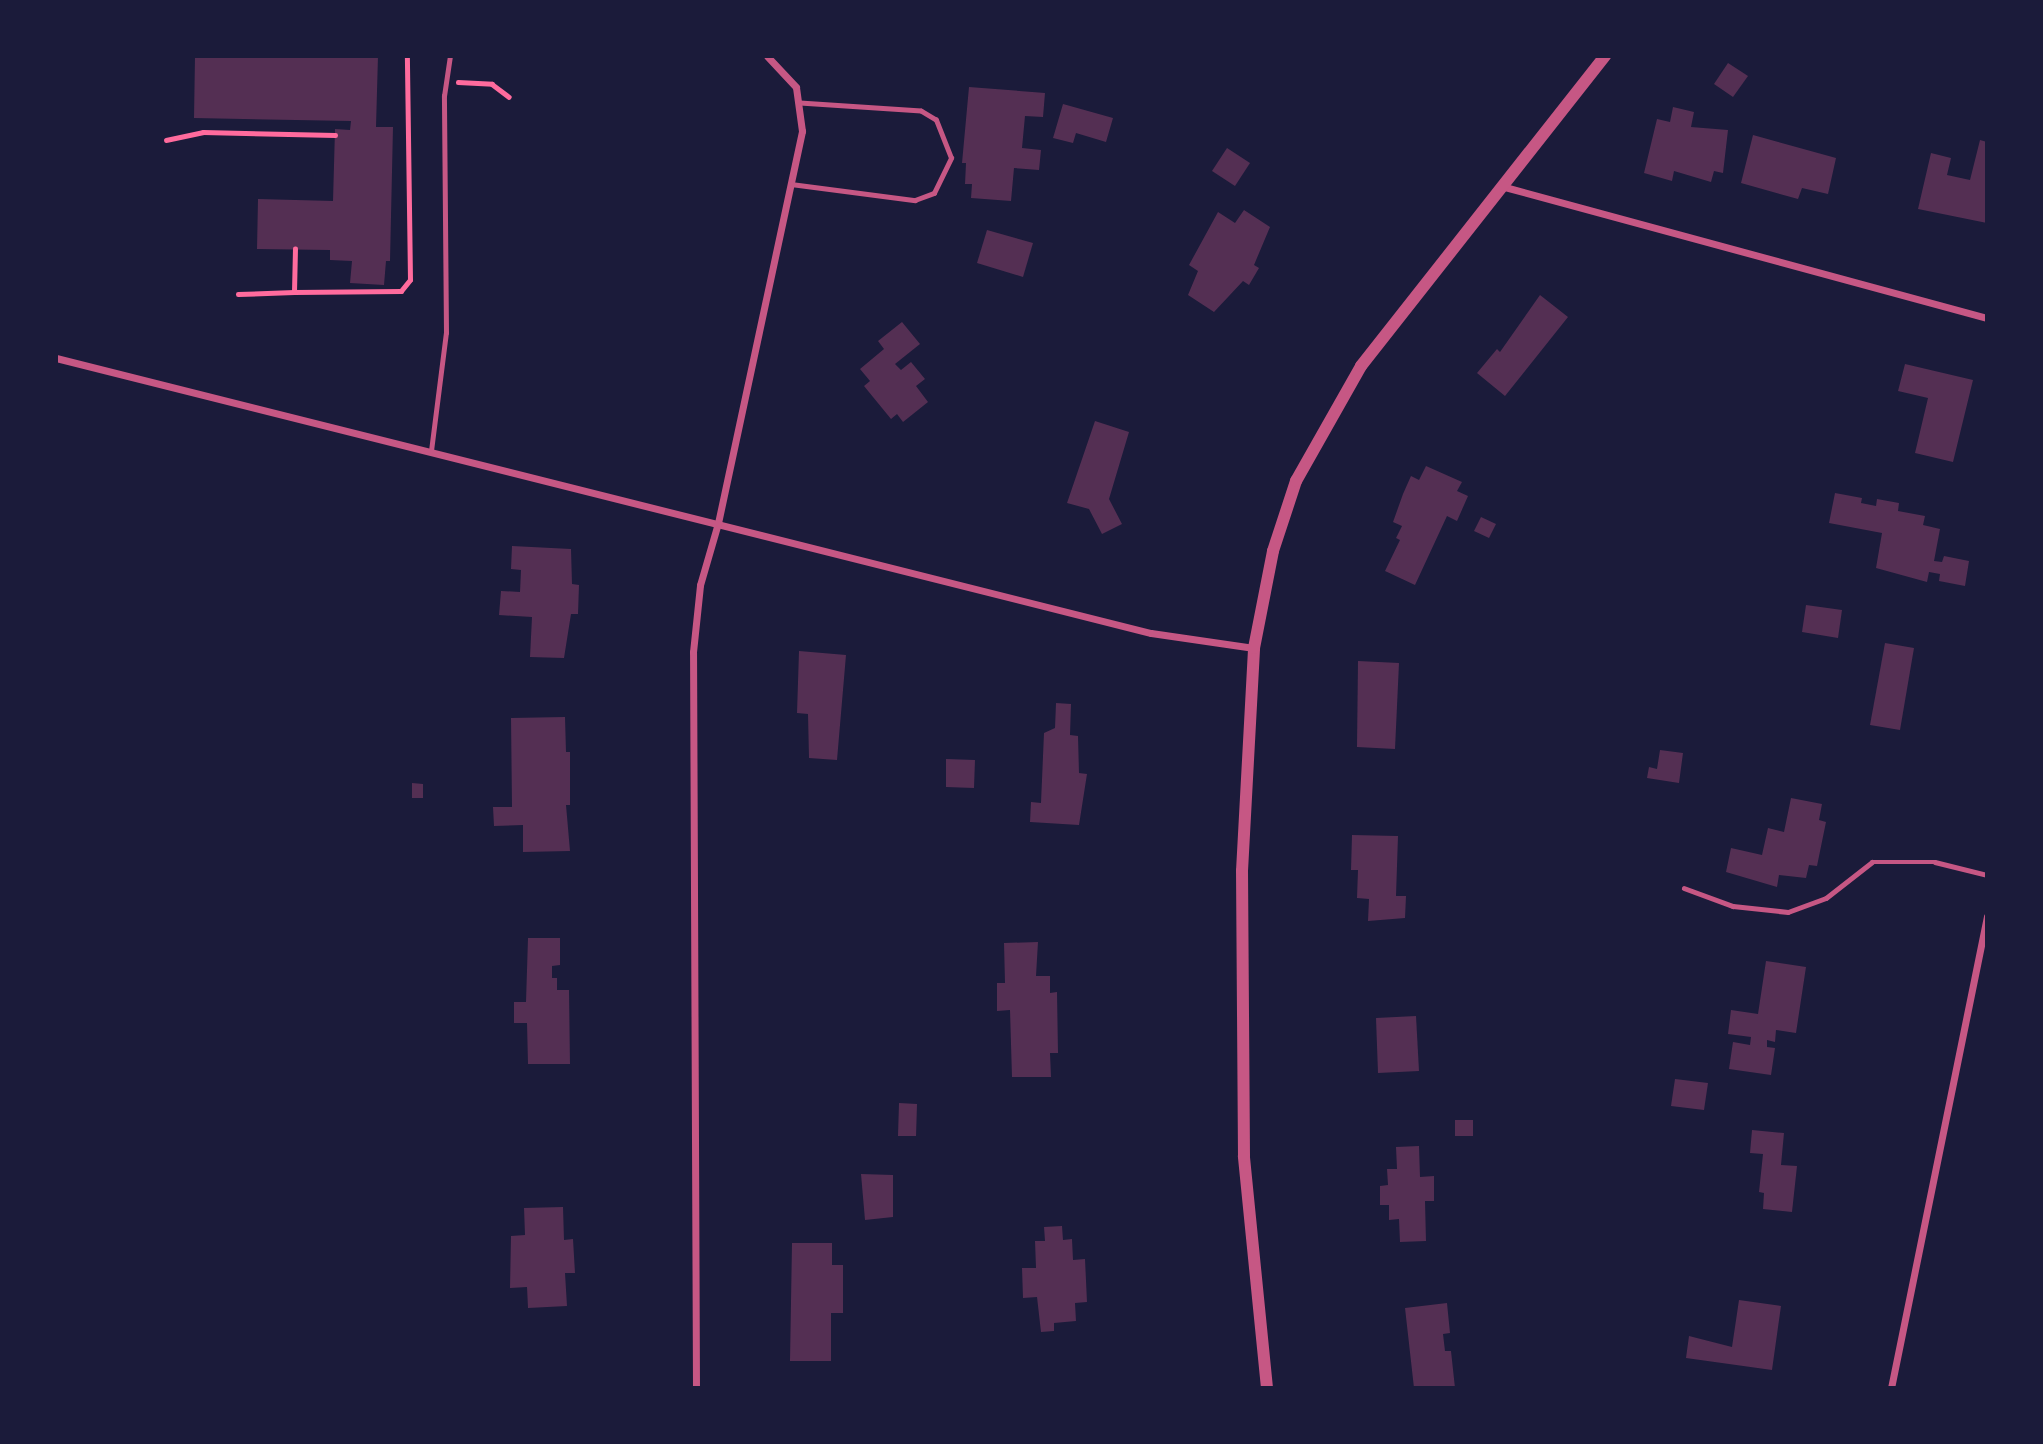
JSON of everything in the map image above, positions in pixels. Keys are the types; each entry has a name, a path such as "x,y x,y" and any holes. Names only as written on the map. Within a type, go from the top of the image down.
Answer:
{"street":[{"path":"696,1388 693,652 701,585 719,523 802,131 796,87 766,56"},
{"path":"1267,1388 1244,1156 1242,871 1254,648 1273,551 1296,481 1324,425 1392,322 1605,56"},
{"path":"1500,186 1987,318"},
{"path":"56,358 1151,633 1254,648"},
{"path":"1891,1388 1987,917"}],"lane":[{"path":"430,452 446,333 444,96 450,56"},
{"path":"791,184 915,200 934,193 951,158 936,120 921,111 800,103"},
{"path":"1684,888 1733,906 1788,912 1826,898 1871,862 1935,862 1987,875"}],"path":[{"path":"238,294 401,291 410,280 407,56"},
{"path":"457,82 492,84 509,97"},
{"path":"166,140 203,132 335,135"},
{"path":"294,292 295,249"}],"building":[{"path":"195,56 378,56 376,127 393,127 390,261 386,261 384,285 350,283 352,261 330,260 330,250 257,249 258,199 333,201 335,129 350,130 351,121 194,118"},
{"path":"1728,63 1748,76 1733,97 1714,84"},
{"path":"969,87 1045,93 1043,117 1025,116 1022,148 1041,150 1039,170 1014,168 1011,201 971,198 972,184 965,184 966,163 962,163"},
{"path":"1063,104 1113,118 1106,142 1076,133 1073,143 1053,138"},
{"path":"1673,107 1694,112 1691,127 1728,130 1723,173 1714,171 1711,182 1674,171 1672,181 1644,173 1657,119 1670,122"},
{"path":"1753,135 1836,158 1828,194 1802,188 1798,199 1741,183"},
{"path":"1980,140 1987,142 1987,223 1918,209 1931,153 1951,158 1947,175 1970,180"},
{"path":"1227,148 1250,163 1235,186 1212,171"},
{"path":"1244,210 1270,227 1254,265 1259,268 1249,285 1243,281 1214,312 1188,295 1198,271 1189,265 1218,212 1235,223"},
{"path":"987,230 1033,243 1023,277 977,263"},
{"path":"1540,295 1568,317 1505,396 1477,373 1497,349 1500,352"},
{"path":"902,322 920,344 895,364 901,370 911,362 925,379 916,386 928,402 903,422 897,414 891,419 864,386 870,381 860,369 884,349 878,341"},
{"path":"1905,364 1973,380 1953,462 1915,453 1928,398 1898,391"},
{"path":"1095,421 1129,432 1109,499 1122,524 1102,534 1089,509 1067,503"},
{"path":"1426,466 1462,482 1457,491 1468,496 1457,521 1447,516 1415,585 1385,571 1400,540 1396,538 1402,526 1393,522 1403,494 1411,476 1419,480"},
{"path":"1835,493 1862,498 1861,503 1876,506 1877,499 1899,503 1898,511 1925,516 1923,525 1940,529 1934,561 1942,562 1944,556 1969,561 1965,586 1939,581 1940,574 1929,572 1927,582 1876,568 1882,533 1829,523"},
{"path":"1481,517 1496,524 1489,538 1474,531"},
{"path":"512,546 571,549 572,584 579,585 578,614 571,614 564,658 530,657 532,617 499,615 501,591 520,592 521,570 511,569"},
{"path":"1806,605 1842,610 1838,638 1802,632"},
{"path":"1885,643 1914,648 1900,730 1870,725"},
{"path":"799,651 846,655 837,760 809,758 808,714 797,713"},
{"path":"1358,661 1399,663 1395,749 1357,747"},
{"path":"1056,703 1071,704 1070,735 1078,736 1079,773 1087,774 1079,825 1030,822 1031,802 1041,803 1044,733 1055,728"},
{"path":"565,717 566,752 570,752 570,805 566,805 570,851 523,852 523,825 494,826 493,807 512,807 511,718"},
{"path":"1660,750 1683,753 1679,783 1647,778 1649,767 1657,769"},
{"path":"946,759 975,760 974,788 946,787"},
{"path":"412,783 423,784 423,798 412,798"},
{"path":"1791,798 1822,804 1819,820 1826,822 1817,866 1809,865 1806,878 1779,875 1777,887 1726,872 1731,848 1762,855 1768,828 1784,832"},
{"path":"1352,835 1398,836 1396,896 1406,896 1405,918 1368,921 1369,899 1357,898 1358,870 1351,870"},
{"path":"528,938 560,938 560,965 552,966 552,978 557,978 557,990 569,990 570,1064 528,1064 527,1023 514,1023 514,1002 526,1002"},
{"path":"1038,942 1036,976 1050,976 1050,993 1057,992 1058,1053 1050,1053 1051,1077 1012,1077 1010,1010 997,1011 997,983 1005,983 1004,943"},
{"path":"1766,961 1806,967 1796,1033 1776,1030 1775,1042 1767,1040 1767,1047 1775,1048 1771,1075 1729,1069 1733,1042 1750,1045 1751,1037 1728,1034 1731,1010 1758,1014"},
{"path":"1416,1016 1419,1071 1378,1073 1376,1018"},
{"path":"1675,1079 1708,1083 1704,1110 1671,1106"},
{"path":"899,1103 917,1104 916,1136 898,1136"},
{"path":"1455,1120 1473,1120 1473,1136 1455,1136"},
{"path":"1752,1130 1784,1133 1781,1165 1797,1166 1792,1212 1763,1209 1764,1193 1759,1192 1763,1154 1750,1153"},
{"path":"1419,1146 1420,1177 1434,1176 1434,1201 1425,1201 1426,1241 1400,1242 1399,1219 1389,1220 1389,1205 1380,1205 1380,1186 1388,1185 1387,1169 1397,1169 1396,1147"},
{"path":"861,1174 893,1175 893,1217 865,1220"},
{"path":"563,1207 564,1240 573,1239 575,1273 565,1273 567,1306 528,1308 527,1287 510,1288 511,1236 525,1235 524,1208"},
{"path":"1062,1226 1063,1240 1072,1239 1073,1260 1085,1259 1087,1302 1075,1303 1076,1321 1054,1323 1054,1331 1041,1332 1037,1297 1023,1298 1022,1268 1036,1268 1035,1241 1045,1241 1044,1227"},
{"path":"792,1243 832,1243 832,1265 843,1265 843,1313 831,1313 831,1361 790,1361"},
{"path":"1739,1300 1781,1306 1772,1370 1686,1358 1689,1336 1732,1347"},
{"path":"1447,1303 1450,1333 1443,1334 1445,1351 1451,1351 1455,1388 1414,1388 1405,1308"}]}
